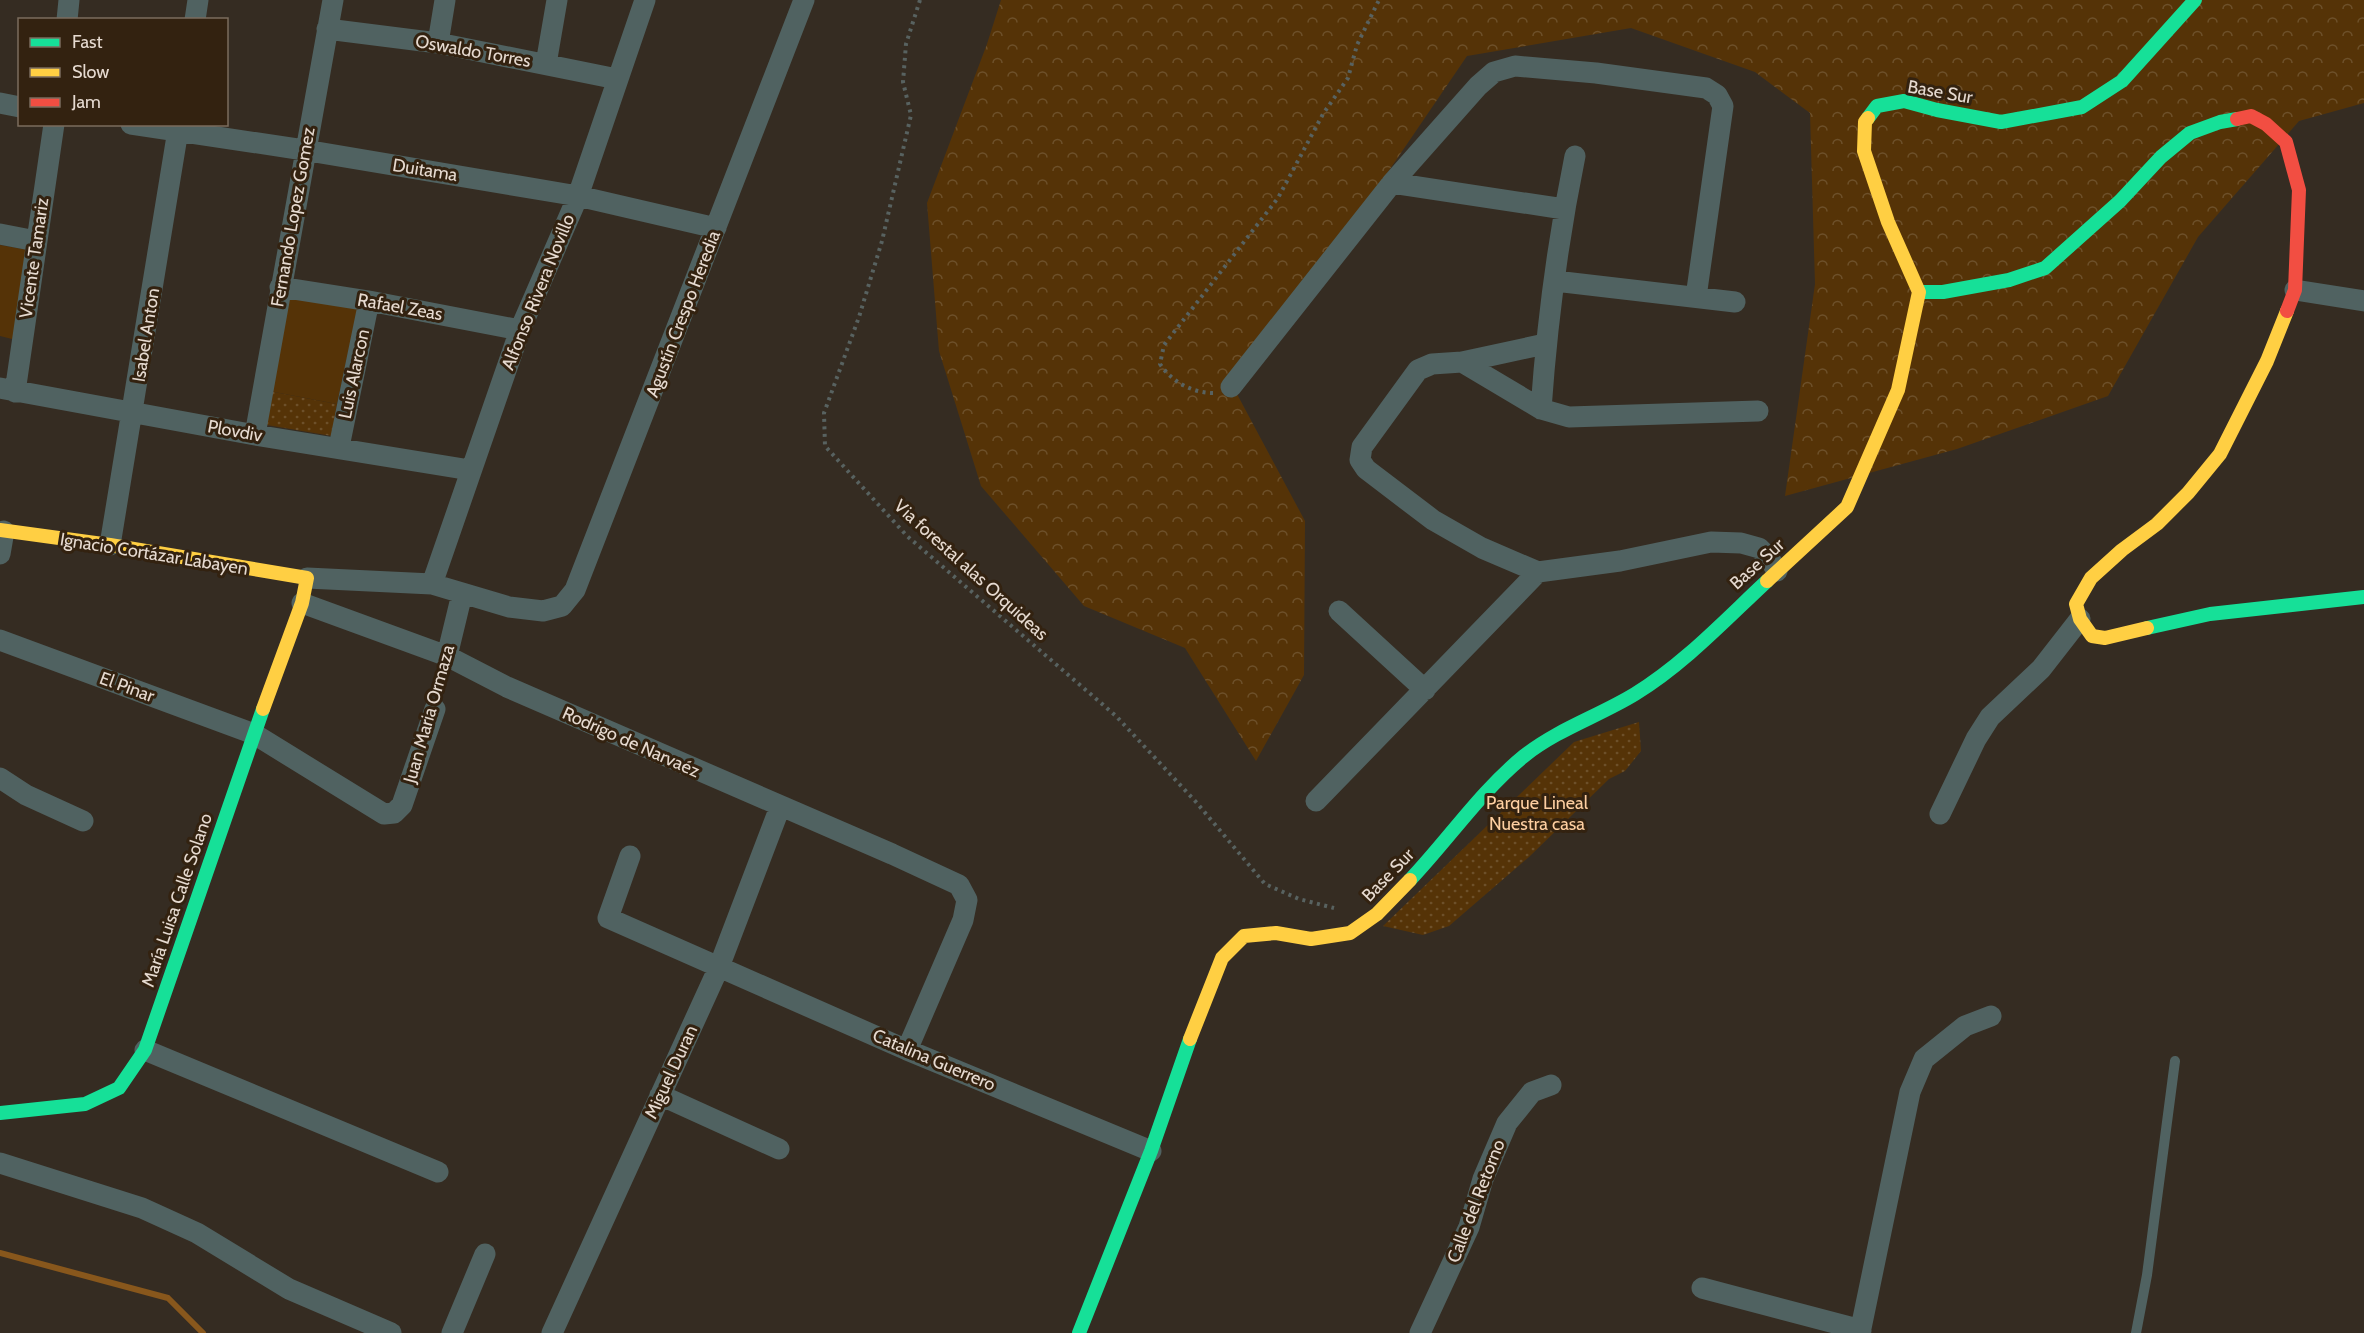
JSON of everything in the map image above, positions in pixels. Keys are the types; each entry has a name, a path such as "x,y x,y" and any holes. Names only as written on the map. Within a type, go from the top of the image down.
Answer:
{"street":[{"path":"67,18 69,0"},
{"path":"195,18 198,0"},
{"name":"Fernando Lopez Gomez","path":"255,435 304,150 333,0"},
{"path":"438,43 445,0"},
{"path":"546,64 557,0"},
{"name":"Alfonso Rivera Novillo","path":"432,584 520,330 578,196 645,0"},
{"name":"Agustín Crespo Heredia","path":"543,611 562,606 575,590 804,0"},
{"name":"Base Sur","path":"1079,1333 1151,1151 1202,1007 1222,958 1244,936 1276,933 1311,939 1350,933 1377,914 1439,849 1496,782 1524,756 1555,734 1635,694 1680,662 1848,507 1898,390 1919,292 1888,222 1864,151 1865,122 1877,106 1904,101 1937,110 2001,122 2082,107 2122,81 2195,0"},
{"name":"Oswaldo Torres","path":"327,29 438,43 617,79"},
{"path":"1231,387 1392,183 1478,86 1494,72 1515,66 1706,88 1717,95 1723,106 1696,297"},
{"path":"0,103 18,107"},
{"path":"1919,292 1943,292 2009,280 2045,268 2120,201 2161,157 2190,134 2220,122 2251,116 2266,124 2286,142 2299,190 2295,290 2266,361 2220,454 2157,524 2122,550 2091,578 2076,604 2080,619 2092,636 2105,638 2210,614 2364,597"},
{"name":"Vicente Tamariz","path":"7,390 36,241 54,126"},
{"name":"Duitama","path":"155,126 179,128 578,196 716,228"},
{"name":"Isabel Anton","path":"110,545 179,128"},
{"path":"1541,409 1545,344 1564,209 1575,156"},
{"path":"1392,183 1564,209"},
{"path":"0,234 36,241"},
{"path":"1555,281 1735,302"},
{"name":"Rafael Zeas","path":"280,287 369,301 520,330"},
{"path":"2295,290 2364,301"},
{"name":"Luis Alarcon","path":"339,447 369,301"},
{"path":"1545,344 1462,362 1432,364 1418,370 1362,447 1360,460 1374,476 1433,520 1482,548 1539,572 1620,561 1711,542 1741,543 1759,548 1777,571"},
{"path":"1462,362 1541,409 1569,417 1758,411"},
{"name":"Plovdiv","path":"7,390 470,471"},
{"path":"0,554 2,531"},
{"name":"Ignacio Cortázar Labayen","path":"2,531 110,545 307,578 432,584 509,607 543,611"},
{"path":"1316,801 1539,572"},
{"path":"302,603 307,578"},
{"name":"Juan Maria Ormaza","path":"447,656 462,594"},
{"name":"Rodrigo de Narvaéz","path":"302,603 447,656 507,687 959,885 967,900 963,920 907,1050"},
{"name":"María Luisa Calle Solano","path":"0,1113 85,1104 119,1088 145,1050 254,734 302,603"},
{"path":"1339,611 1425,690"},
{"path":"1940,813 1976,739 1990,717 2041,669 2080,619"},
{"name":"El Pinar","path":"0,640 254,734"},
{"name":"Juan Maria Ormaza","path":"254,734 384,814 394,813 402,805 435,709"},
{"path":"0,778 26,795 83,821"},
{"name":"Miguel Duran","path":"552,1333 719,967 780,807"},
{"name":"Catalina Guerrero","path":"630,856 608,918 907,1050 1151,1151"},
{"path":"1702,1288 1861,1332 1910,1092 1924,1059 1965,1026 1991,1016"},
{"path":"145,1050 438,1172"},
{"name":"Calle del Retorno","path":"1420,1333 1469,1227 1483,1179 1507,1123 1532,1092 1551,1085"},
{"path":"660,1095 779,1149"},
{"path":"0,1164 142,1208 197,1233 289,1289 391,1333"},
{"path":"452,1333 484,1254"}],"lane":[{"path":"2136,1333 2147,1275 2175,1061"}],"path":[{"name":"Via forestal alas Orquideas","path":"920,0 906,44 904,63 903,82 910,115 882,241 859,317 824,413 825,446 907,536 1116,716 1196,802 1265,884 1299,900 1344,910"},
{"path":"1231,387 1218,393 1201,393 1180,383 1167,374 1160,364 1164,345 1278,198 1323,114 1348,78 1357,45 1379,0"},
{"name":"Juan Maria Ormaza","path":"435,709 447,656"}],"green space":[{"path":"1001,0 2364,0 2364,103 2299,121 2198,237 2108,396 1957,449 1785,496 1815,284 1810,113 1755,72 1631,28 1467,56 1360,213 1230,381 1305,521 1304,675 1256,761 1185,648 1084,606 981,486 939,351 927,203 987,44"},
{"path":"0,245 28,250 16,340 0,336"},
{"path":"281,294 358,308 337,404 269,391"},
{"path":"269,391 337,404 332,436 261,424"},
{"name":"Parque Lineal Nuestra casa","path":"1639,722 1641,751 1625,771 1609,779 1529,857 1449,926 1423,935 1383,926 1574,742"}],"waterway":[{"path":"0,1253 168,1298 203,1333"}],"traffic: fast":[{"path":"1868,118 1877,106 1904,101 1937,110 2001,122 2082,107 2122,81 2195,0"},
{"path":"1919,292 1943,292 2009,280 2045,268 2120,201 2161,157 2190,133 2220,122 2237,119"},
{"path":"1410,880 1479,800 1524,756 1537,746 1621,702 1653,682 1704,641 1767,581"},
{"path":"2147,628 2210,614 2364,597"},
{"path":"0,1113 85,1104 119,1088 145,1050 263,709"},
{"path":"1079,1333 1151,1151 1190,1039"}],"traffic: slow":[{"path":"1767,581 1847,507 1898,390 1919,292 1888,222 1864,151 1865,122 1868,118"},
{"path":"2147,628 2105,638 2092,636 2080,619 2076,604 2091,578 2122,550 2157,524 2188,493 2220,454 2267,361 2287,311"},
{"path":"0,530 110,545 307,578 302,603 263,709"},
{"path":"1190,1039 1222,958 1244,936 1276,933 1311,939 1350,933 1377,914 1410,880"}],"traffic: jam":[{"path":"2237,119 2251,116 2266,124 2286,142 2299,190 2295,290 2287,311"}]}
